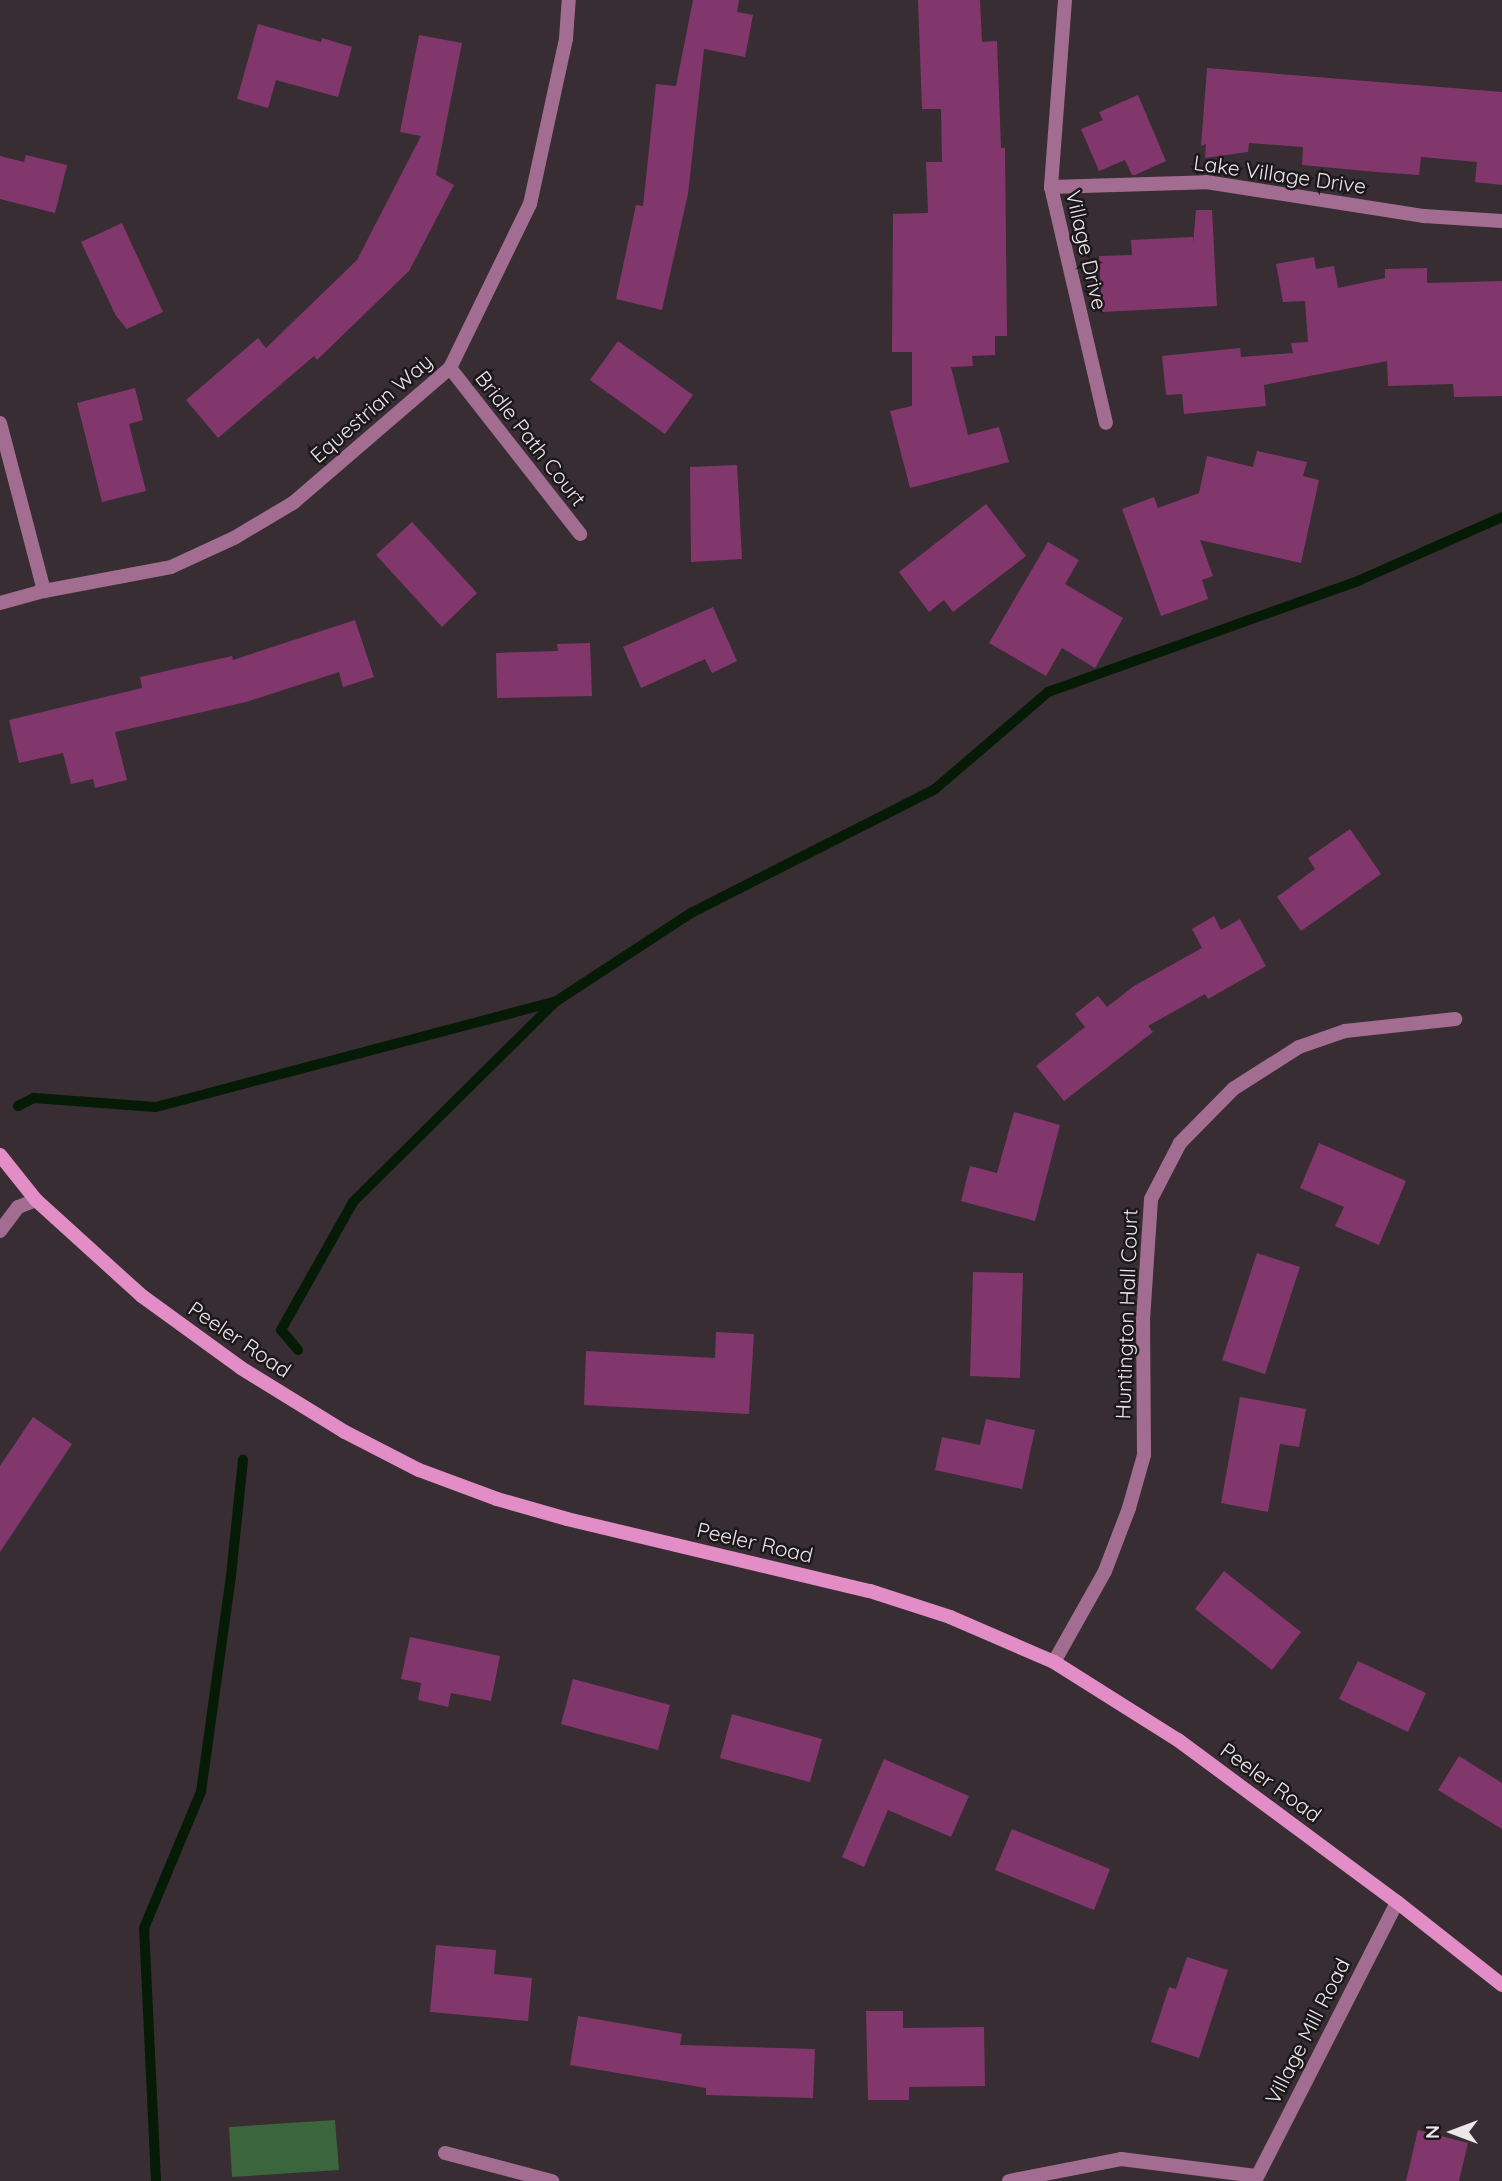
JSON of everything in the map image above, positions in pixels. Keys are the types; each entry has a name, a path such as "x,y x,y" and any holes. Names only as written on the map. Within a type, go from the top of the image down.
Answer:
{"street":[{"name":"Equestrian Way","path":"0,603 44,591 171,567 234,538 293,503 450,368 530,204 566,39 569,0"},
{"name":"Village Drive","path":"1065,0 1051,187 1106,423"},
{"name":"Lake Village Drive","path":"1051,187 1206,181 1423,216 1502,221"},
{"name":"Bridle Path Court","path":"450,368 580,534"},
{"path":"0,423 44,591"},
{"name":"Huntington Hall Court","path":"1054,1662 1105,1571 1129,1508 1144,1455 1143,1320 1151,1199 1180,1143 1233,1088 1299,1047 1345,1031 1455,1019"},
{"name":"Peeler Road","path":"0,1155 36,1200 142,1296 241,1368 345,1432 419,1470 497,1499 567,1519 870,1591 950,1617 1054,1662 1178,1740 1398,1902 1502,1985"},
{"path":"0,1231 18,1207 36,1200"},
{"name":"Village Mill Road","path":"1256,2179 1398,1902"},
{"path":"445,2153 552,2181"},
{"path":"1010,2181 1049,2171 1121,2159 1256,2179"}],"green space":[{"path":"335,2120 339,2170 232,2177 229,2127"}],"building":[{"path":"693,0 739,0 737,12 753,15 745,57 704,49 688,194 662,310 616,299 636,205 643,206 656,84 676,86"},
{"path":"918,0 980,0 982,42 997,41 1001,148 1005,148 1007,336 995,336 995,355 972,356 973,366 951,367 968,435 999,427 1009,462 910,488 890,411 912,406 912,352 892,352 893,214 928,213 926,162 942,162 941,109 922,109"},
{"path":"258,24 321,42 322,38 352,47 338,97 276,80 268,108 237,99"},
{"path":"419,35 462,43 436,175 454,185 409,271 317,360 314,356 218,438 186,400 258,338 266,348 357,260 421,136 400,132"},
{"path":"1207,68 1502,92 1502,185 1475,182 1477,162 1421,157 1419,175 1376,172 1302,165 1303,147 1249,143 1248,152 1205,158 1206,144 1201,146"},
{"path":"1138,95 1166,161 1135,175 1132,175 1125,160 1099,171 1081,129 1103,120 1099,112"},
{"path":"26,155 67,165 55,213 0,199 0,156 24,162"},
{"path":"1196,210 1212,210 1217,306 1102,312 1099,256 1132,255 1131,240 1193,237 1193,244"},
{"path":"122,223 163,312 127,329 116,316 81,242"},
{"path":"1314,257 1316,269 1334,266 1338,288 1385,278 1385,269 1427,268 1427,283 1502,281 1502,396 1454,397 1453,384 1388,386 1387,361 1264,385 1266,406 1184,414 1182,394 1166,395 1162,356 1240,348 1241,357 1293,353 1291,343 1308,342 1305,301 1283,302 1276,264"},
{"path":"618,341 693,395 665,434 590,380"},
{"path":"135,388 143,420 129,424 146,491 102,502 77,403"},
{"path":"1257,451 1307,462 1303,476 1319,480 1301,563 1200,540 1213,576 1202,580 1208,599 1161,616 1122,509 1154,497 1158,508 1199,493 1207,456 1253,467"},
{"path":"737,465 742,559 691,562 690,467"},
{"path":"986,504 1026,556 953,612 944,600 929,612 899,572"},
{"path":"412,522 477,593 442,627 376,555"},
{"path":"1048,542 1079,560 1065,584 1123,618 1095,668 1062,648 1046,676 989,643"},
{"path":"713,607 737,661 712,673 705,659 641,688 623,647"},
{"path":"355,620 374,677 343,687 339,672 246,702 115,732 127,780 95,788 93,779 71,784 63,753 19,763 9,720 142,688 140,677 232,656 233,660"},
{"path":"590,643 592,696 497,698 496,653 558,651 557,644"},
{"path":"1350,829 1381,874 1301,931 1277,897 1315,869 1308,858"},
{"path":"1214,916 1221,930 1240,919 1266,966 1208,999 1205,994 1148,1026 1153,1032 1064,1101 1036,1066 1085,1027 1075,1014 1098,996 1107,1007 1134,986 1202,948 1192,929"},
{"path":"1014,1112 1060,1125 1035,1221 961,1201 970,1166 997,1173"},
{"path":"1319,1143 1406,1181 1379,1245 1335,1226 1344,1207 1300,1188"},
{"path":"1257,1253 1300,1267 1265,1374 1222,1360"},
{"path":"973,1272 1023,1273 1020,1378 970,1376"},
{"path":"716,1332 754,1334 749,1414 584,1405 586,1351 715,1358"},
{"path":"1240,1397 1306,1409 1299,1447 1280,1444 1268,1512 1221,1503"},
{"path":"33,1417 72,1444 0,1552 0,1466"},
{"path":"986,1419 1035,1430 1022,1489 935,1470 942,1437 980,1445"},
{"path":"1224,1571 1301,1632 1272,1670 1195,1609"},
{"path":"410,1637 500,1656 491,1701 451,1693 448,1707 418,1700 421,1683 401,1679"},
{"path":"1358,1661 1426,1693 1408,1732 1339,1699"},
{"path":"573,1679 670,1705 658,1750 561,1724"},
{"path":"732,1714 822,1739 810,1782 720,1758"},
{"path":"1459,1756 1502,1783 1502,1829 1438,1790"},
{"path":"884,1759 969,1796 951,1837 888,1810 864,1867 842,1857"},
{"path":"1012,1829 1110,1869 1094,1910 995,1870"},
{"path":"436,1945 496,1950 494,1974 532,1978 528,2021 430,2012"},
{"path":"1187,1957 1228,1970 1199,2058 1151,2042 1169,1987 1176,1989"},
{"path":"866,2011 903,2011 903,2028 984,2027 985,2086 909,2087 909,2100 868,2100"},
{"path":"578,2016 682,2034 680,2045 815,2049 813,2098 706,2095 706,2088 570,2065"},
{"path":"1418,2130 1468,2143 1459,2181 1406,2181"}],"waterway":[{"path":"298,1350 281,1330 353,1202 555,1002 691,913 935,789 1048,692 1360,580 1502,517"},
{"path":"18,1106 34,1098 156,1107 554,1002"},
{"path":"156,2181 144,1928 201,1792 231,1576 243,1460"}]}
